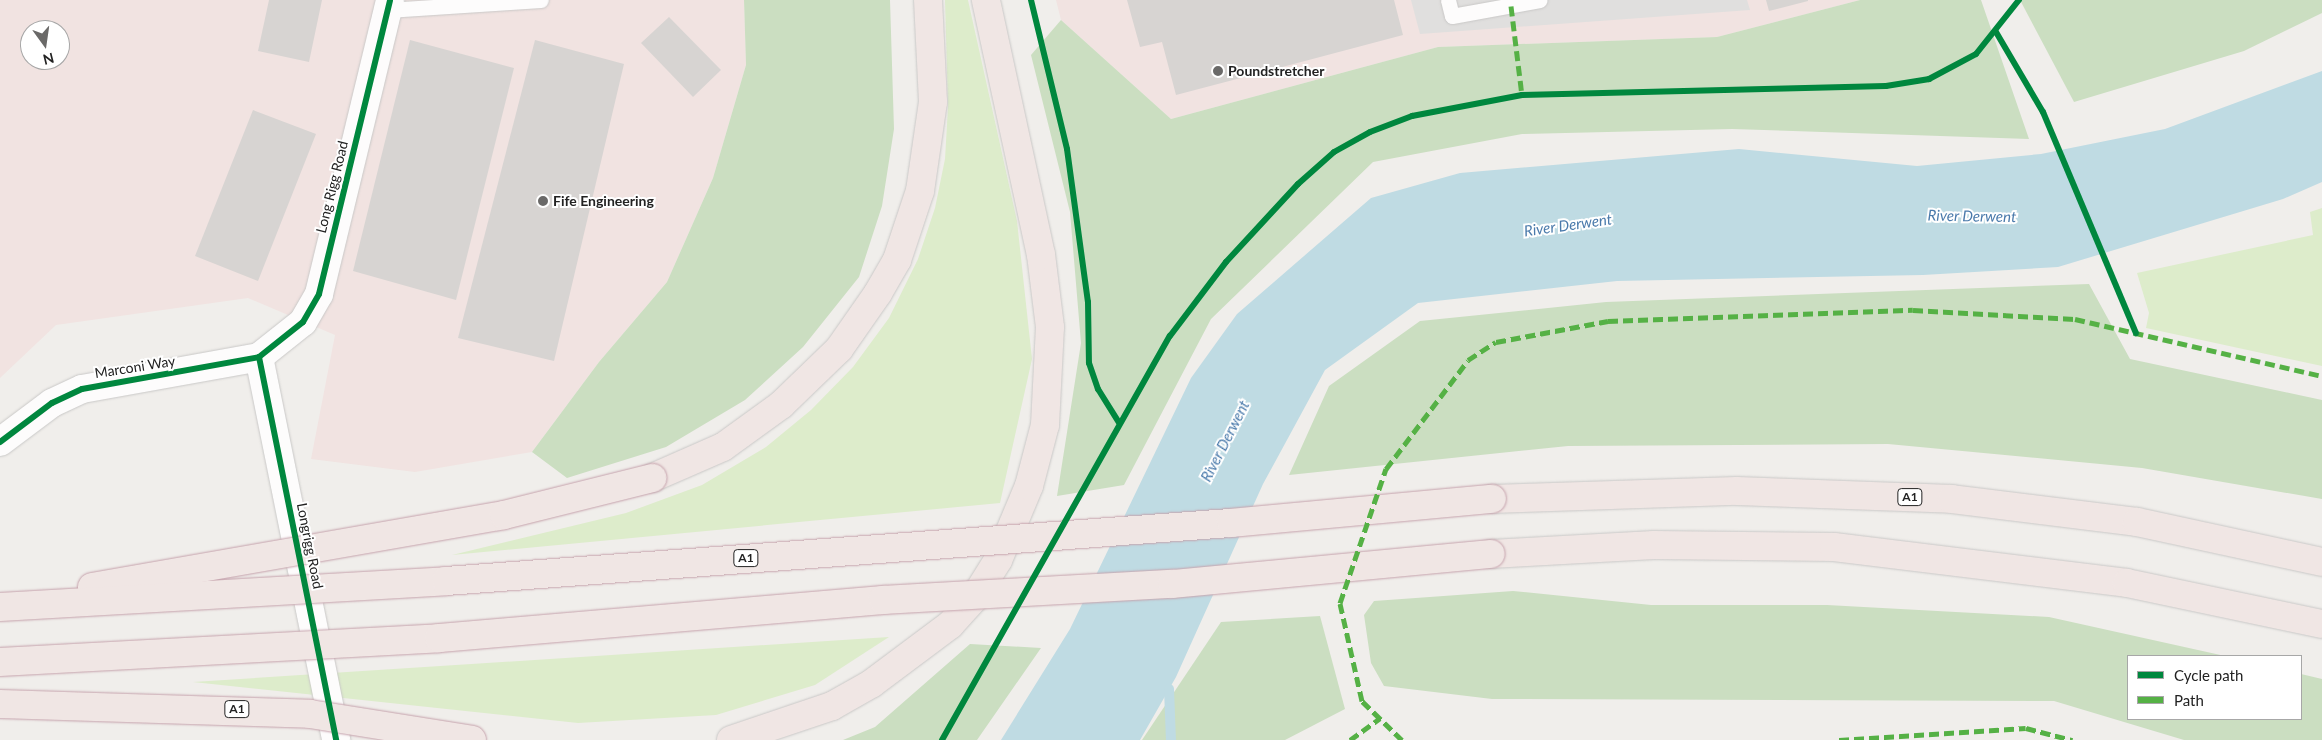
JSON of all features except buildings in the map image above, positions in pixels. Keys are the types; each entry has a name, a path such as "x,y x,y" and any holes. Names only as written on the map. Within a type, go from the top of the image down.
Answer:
{"highway":[{"name":"A1","path":"0,605 504,515 652,478 723,446 774,410 839,349 878,293 897,260 922,183 933,102 928,0"},
{"path":"731,740 832,706 871,684 950,625 975,597 998,560 1029,486 1045,425 1050,327 1041,255 986,0"},
{"name":"A1","path":"0,605 446,581 1231,523 1492,498 1736,491 1952,500 2137,522 2322,562"},
{"path":"0,662 439,638 884,600 1172,584 1491,554 1654,545 1834,547 2127,583 2322,624"},
{"name":"A1","path":"0,704 300,713 472,740"}],"street":[{"name":"Long Rigg Road","path":"259,357 303,322 319,294 389,5"},
{"name":"Marconi Way","path":"0,442 52,403 82,389 259,357"},
{"name":"Longrigg Road","path":"259,357 336,740"}],"lane":[{"path":"389,5 541,0"},
{"path":"1448,0 1452,16 1540,0"}],"shaded area":[{"path":"0,0 744,0 746,65 713,178 667,282 599,362 532,452 415,472 311,459 335,335 248,298 56,325 0,378"},
{"path":"1056,0 1860,0 1717,37 1438,47 1171,119 1061,20"},
{"path":"1411,0 1747,0 1750,10 1420,34"}],"green space":[{"path":"744,0 890,0 894,129 882,206 859,277 803,347 745,400 666,447 567,478 532,452 599,362 667,282 713,178 746,65"},
{"path":"945,0 968,0 1017,221 1032,359 1000,503 452,555 626,513 702,485 766,447 811,410 853,367 889,318 918,259 935,208 945,159 948,107"},
{"path":"1860,0 1981,0 2029,139 1732,129 1522,134 1373,162 1211,319 1124,485 1057,496 1081,343 1070,212 1031,55 1061,20 1171,119 1438,47 1717,37"},
{"path":"2020,0 2322,0 2322,13 2244,51 2074,102"},
{"path":"2322,208 2322,366 2146,328 2149,313 2137,273 2313,235 2310,212"},
{"path":"2089,284 2130,359 2322,400 2322,499 2142,468 1888,444 1568,446 1289,475 1329,386 1420,321 1606,302"},
{"path":"1513,591 1651,605 1827,605 2049,617 2220,655 2127,655 2127,720 2302,720 2302,674 2322,679 2322,740 2184,740 2054,701 1492,699 1384,686 1371,663 1364,615 1374,601"},
{"path":"1320,616 1345,709 1285,740 1142,740 1221,622"},
{"path":"889,637 815,685 716,715 578,723 193,682"},
{"path":"970,644 1041,648 977,740 843,740 875,727"}],"water":[{"name":"River Derwent","path":"2322,71 2322,182 2283,199 2058,267 1923,275 1617,281 1418,303 1325,370 1263,484 1176,677 1140,740 1001,740 1070,629 1191,378 1237,314 1371,198 1460,173 1739,149 1917,166 2041,154 2165,129"}],"waterway":[{"path":"1169,689 1171,740"}],"marked path":[{"path":"1511,6 1522,95"},
{"path":"1402,740 1362,701 1340,603 1386,469 1468,360 1496,342 1608,321 1913,310 2075,319 2322,376"},
{"path":"1350,740 1380,718"},
{"path":"1839,740 2026,728 2072,740"}],"cycle path":[{"path":"0,442 52,403 82,389 259,357 303,322 319,294 390,0"},
{"path":"1031,0 1067,149 1088,302 1089,363 1098,389 1119,422"},
{"path":"942,740 1170,336 1226,262 1298,184 1334,152 1370,132 1412,116 1522,95 1886,86 1929,79 1976,54 2019,0"},
{"path":"1996,32 2043,112 2136,333"},
{"path":"259,357 336,740"}],"place":[{"name":"Poundstretcher","path":"1218,71"},
{"name":"Fife Engineering","path":"543,201"}]}
